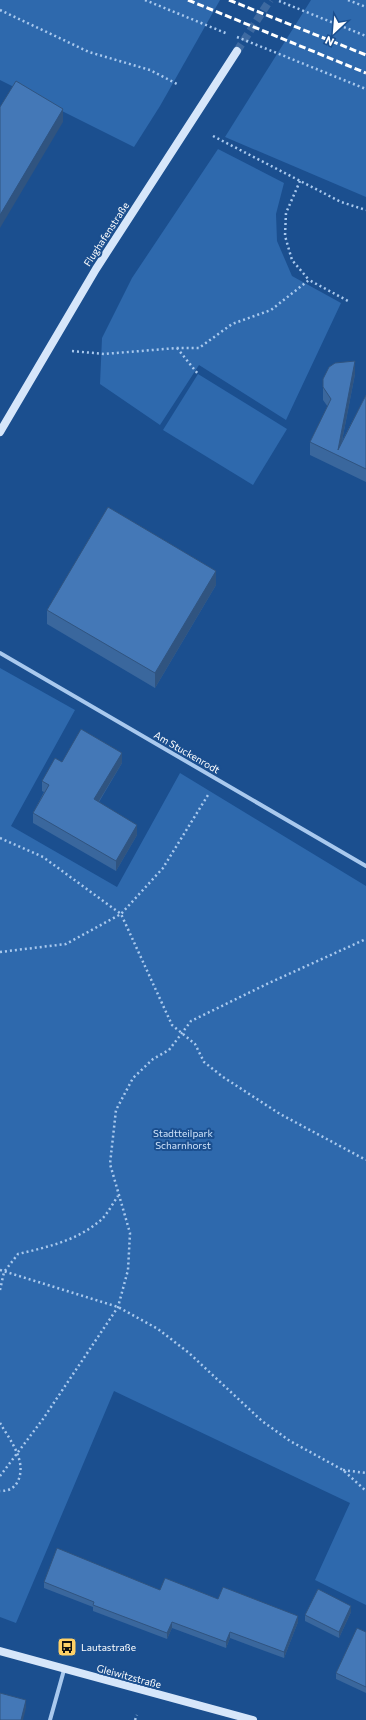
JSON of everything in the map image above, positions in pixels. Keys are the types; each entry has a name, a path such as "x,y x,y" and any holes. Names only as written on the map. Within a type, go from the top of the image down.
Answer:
{"main road":[{"name":"Flughafenstraße","path":"0,432 96,269 237,51"},
{"name":"Gleiwitzstraße","path":"0,1651 64,1670 253,1720"}],"street":[{"name":"Am Stuckenrodt","path":"0,653 366,866"},
{"path":"50,1720 64,1670"}],"path":[{"path":"145,0 366,89"},
{"path":"279,0 366,36"},
{"path":"348,0 366,8"},
{"path":"0,10 89,52 150,70 179,85"},
{"path":"213,136 341,202 366,210"},
{"path":"300,181 286,213 285,236 292,260 309,280 350,302"},
{"path":"72,352 104,354 177,348 199,348 232,324 271,310 309,280"},
{"path":"177,348 198,374"},
{"path":"0,952 66,944 121,914 163,868 217,779"},
{"path":"0,838 43,857 121,914 172,1025 195,1044 204,1062 223,1077 280,1114 366,1160"},
{"path":"0,1476 43,1419 118,1307 128,1270 130,1233 110,1164 116,1110 133,1078 153,1059 169,1050 191,1021 269,983 366,939"},
{"path":"0,1290 4,1272 18,1254 51,1246 78,1236 102,1218 119,1196"},
{"path":"0,1270 118,1307 158,1329 179,1345 262,1421 290,1441 343,1470 366,1491"},
{"path":"0,1423 17,1452 21,1467 20,1477 15,1486 7,1491 0,1491"},
{"path":"343,1470 366,1473"},
{"path":"135,1720 137,1715"}],"green space":[{"path":"0,0 220,0 160,106 134,147 0,80"},
{"path":"311,0 366,0 366,197 225,137"},
{"path":"218,149 284,183 276,214 277,241 292,276 341,303 286,420 199,365 160,425 100,384 102,338 132,278"},
{"path":"198,374 287,429 253,485 163,430"},
{"name":"Stadtteilpark Scharnhorst","path":"0,668 75,710 11,826 117,887 180,773 366,886 366,1605 315,1580 350,1503 114,1391 16,1623 0,1617"}],"building":[{"path":"16,81 63,109 0,215 0,107"},
{"path":"355,361 338,450 366,395 366,469 310,442 331,399 323,387 323,379 329,367 335,363"},
{"path":"108,507 216,571 155,673 47,610"},
{"path":"81,729 122,753 94,799 137,825 116,861 33,813 49,785 42,781 55,758 62,762"},
{"path":"57,1548 160,1590 165,1578 218,1599 223,1587 298,1616 284,1652 230,1632 226,1642 172,1622 167,1633 93,1605 94,1602 44,1582"},
{"path":"318,1589 351,1606 339,1632 305,1615"},
{"path":"357,1628 366,1632 366,1687 336,1673"},
{"path":"0,1693 26,1700 21,1720 0,1720"}],"tunnel":[{"path":"237,51 270,0"}],"railway":[{"path":"188,0 366,73"},
{"path":"229,0 366,55"}],"place":[{"name":"Lautastraße","path":"67,1647"}]}
